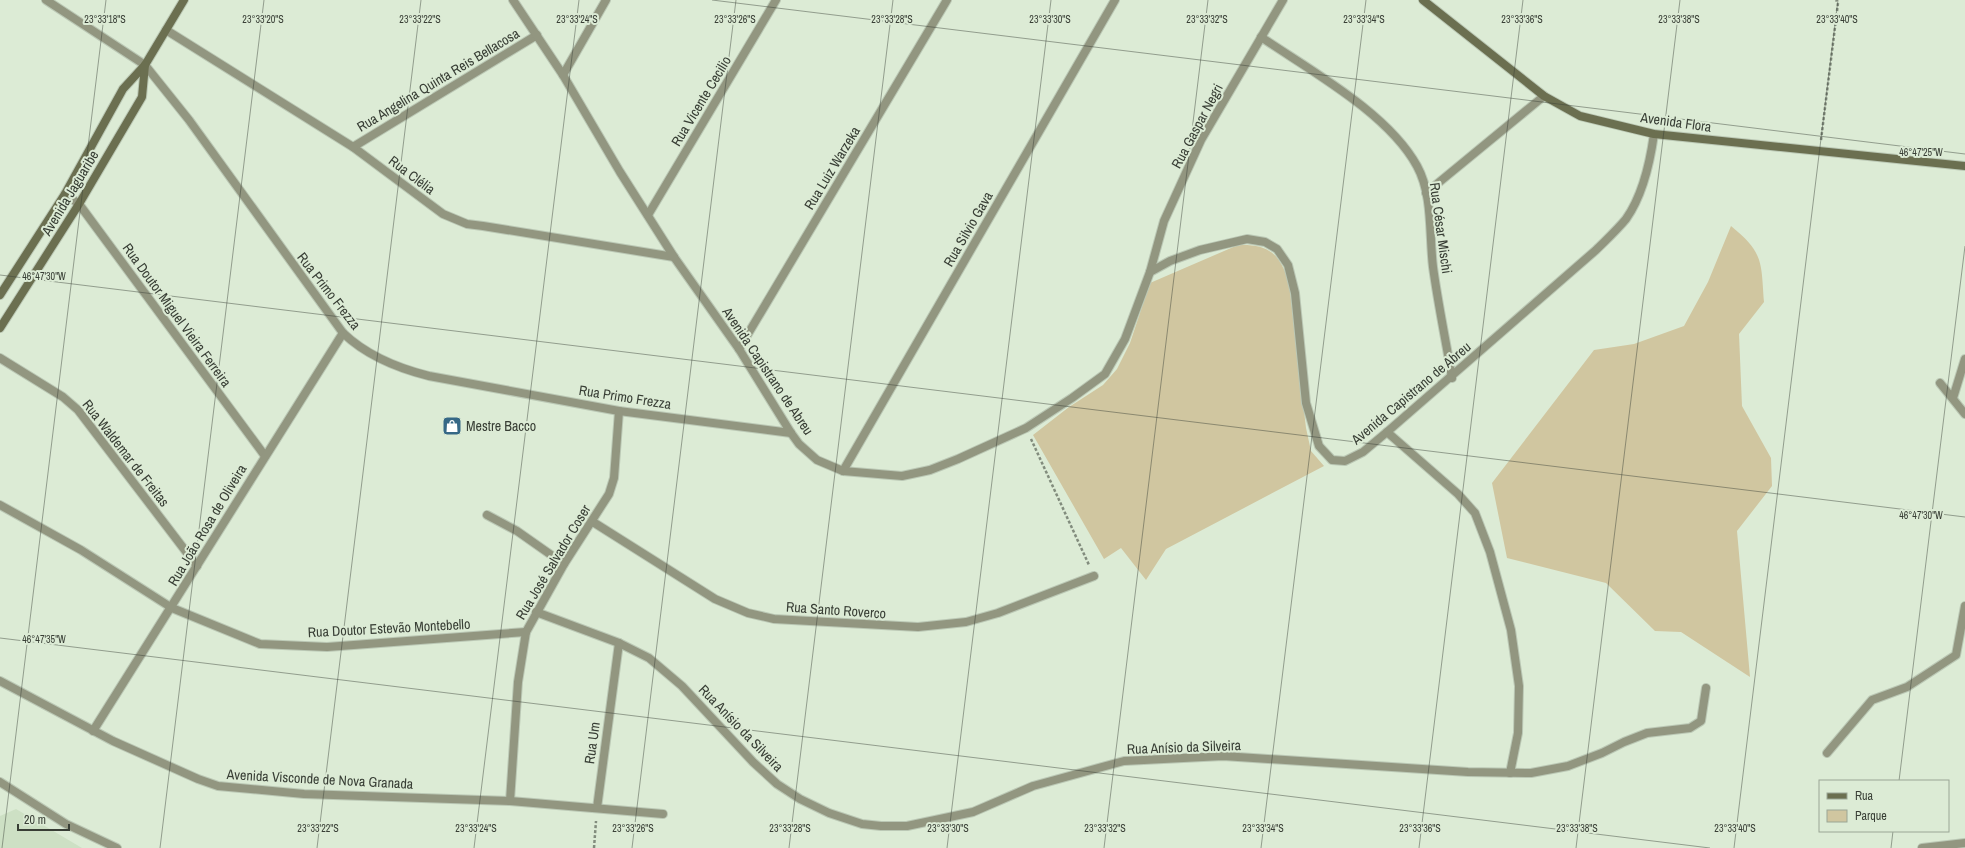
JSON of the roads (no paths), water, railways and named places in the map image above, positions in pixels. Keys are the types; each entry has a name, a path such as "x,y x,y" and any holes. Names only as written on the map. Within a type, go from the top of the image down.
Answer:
{"main road":[{"name":"Avenida Jaguaribe","path":"0,295 65,194 123,89 145,65 184,0"},
{"name":"Avenida Flora","path":"1423,0 1544,96 1580,116 1654,134 1965,166"},
{"name":"Avenida Jaguaribe","path":"0,328 79,204 142,97 145,65"}],"street":[{"name":"Rua Primo Frezza","path":"46,0 145,65 189,120 343,333 361,349 373,356 413,372 619,411 791,433"},
{"name":"Avenida Capistrano de Abreu","path":"513,0 563,75 674,257 739,349 791,433 799,444 817,460 843,471 887,476 915,474 951,462 1026,428 1105,374 1125,339 1150,272 1170,261 1200,250 1247,239 1265,242 1276,249 1288,265 1295,293 1306,403 1319,446 1332,460 1345,461 1363,452 1452,378 1596,250 1626,218 1642,187 1651,159 1654,134"},
{"path":"563,75 606,0"},
{"name":"Rua Vicente Cecilio","path":"648,215 776,0"},
{"name":"Rua Luiz Warzeka","path":"739,349 947,0"},
{"name":"Rua Silvio Gava","path":"843,471 1115,0"},
{"name":"Rua Gaspar Negri","path":"1150,272 1164,221 1201,140 1283,0"},
{"name":"Rua Clélia","path":"166,30 353,147 414,194 443,214 455,220 674,257"},
{"name":"Rua Angelina Quinta Reis Bellacosa","path":"353,147 537,35"},
{"name":"Rua César Mischi","path":"1262,37 1355,101 1382,123 1402,143 1417,167 1426,193 1434,267 1452,378"},
{"path":"1426,193 1544,96"},
{"name":"Rua Doutor Miguel Vieira Ferreira","path":"65,194 79,204 265,456"},
{"name":"Rua João Rosa de Oliveira","path":"94,731 343,333"},
{"name":"Rua Waldemar de Freitas","path":"0,358 63,397 78,410 197,566"},
{"path":"1953,398 1965,359"},
{"path":"1940,383 1965,414"},
{"name":"Rua José Salvador Coser","path":"510,800 518,682 526,632 564,564 606,502 612,487 619,411"},
{"path":"1387,432 1458,494 1475,513 1490,552 1510,630 1519,686 1518,733 1510,773"},
{"name":"Rua Doutor Estevão Montebello","path":"0,505 81,550 172,608 249,641 276,646 327,647 526,632"},
{"path":"487,515 517,531 564,564"},
{"name":"Rua Santo Roverco","path":"593,522 715,598 748,613 774,619 918,627 966,622 998,613 1094,576"},
{"path":"1827,753 1872,700 1907,687 1956,655 1965,606"},
{"name":"Rua Anísio da Silveira","path":"536,612 642,653 682,686 753,762 777,784 800,799 829,813 862,824 907,826 973,812 1034,786 1124,761 1223,756 1531,773 1568,766 1647,733 1690,728 1701,721 1706,688"},
{"name":"Rua Um","path":"597,808 619,643"},
{"name":"Avenida Visconde de Nova Granada","path":"0,681 94,731 198,779 218,786 304,794 510,800 663,814"},
{"path":"0,782 66,824 116,848"},
{"path":"1922,848 1965,843"}],"place":[{"name":"Mestre Bacco","path":"452,426"}]}
